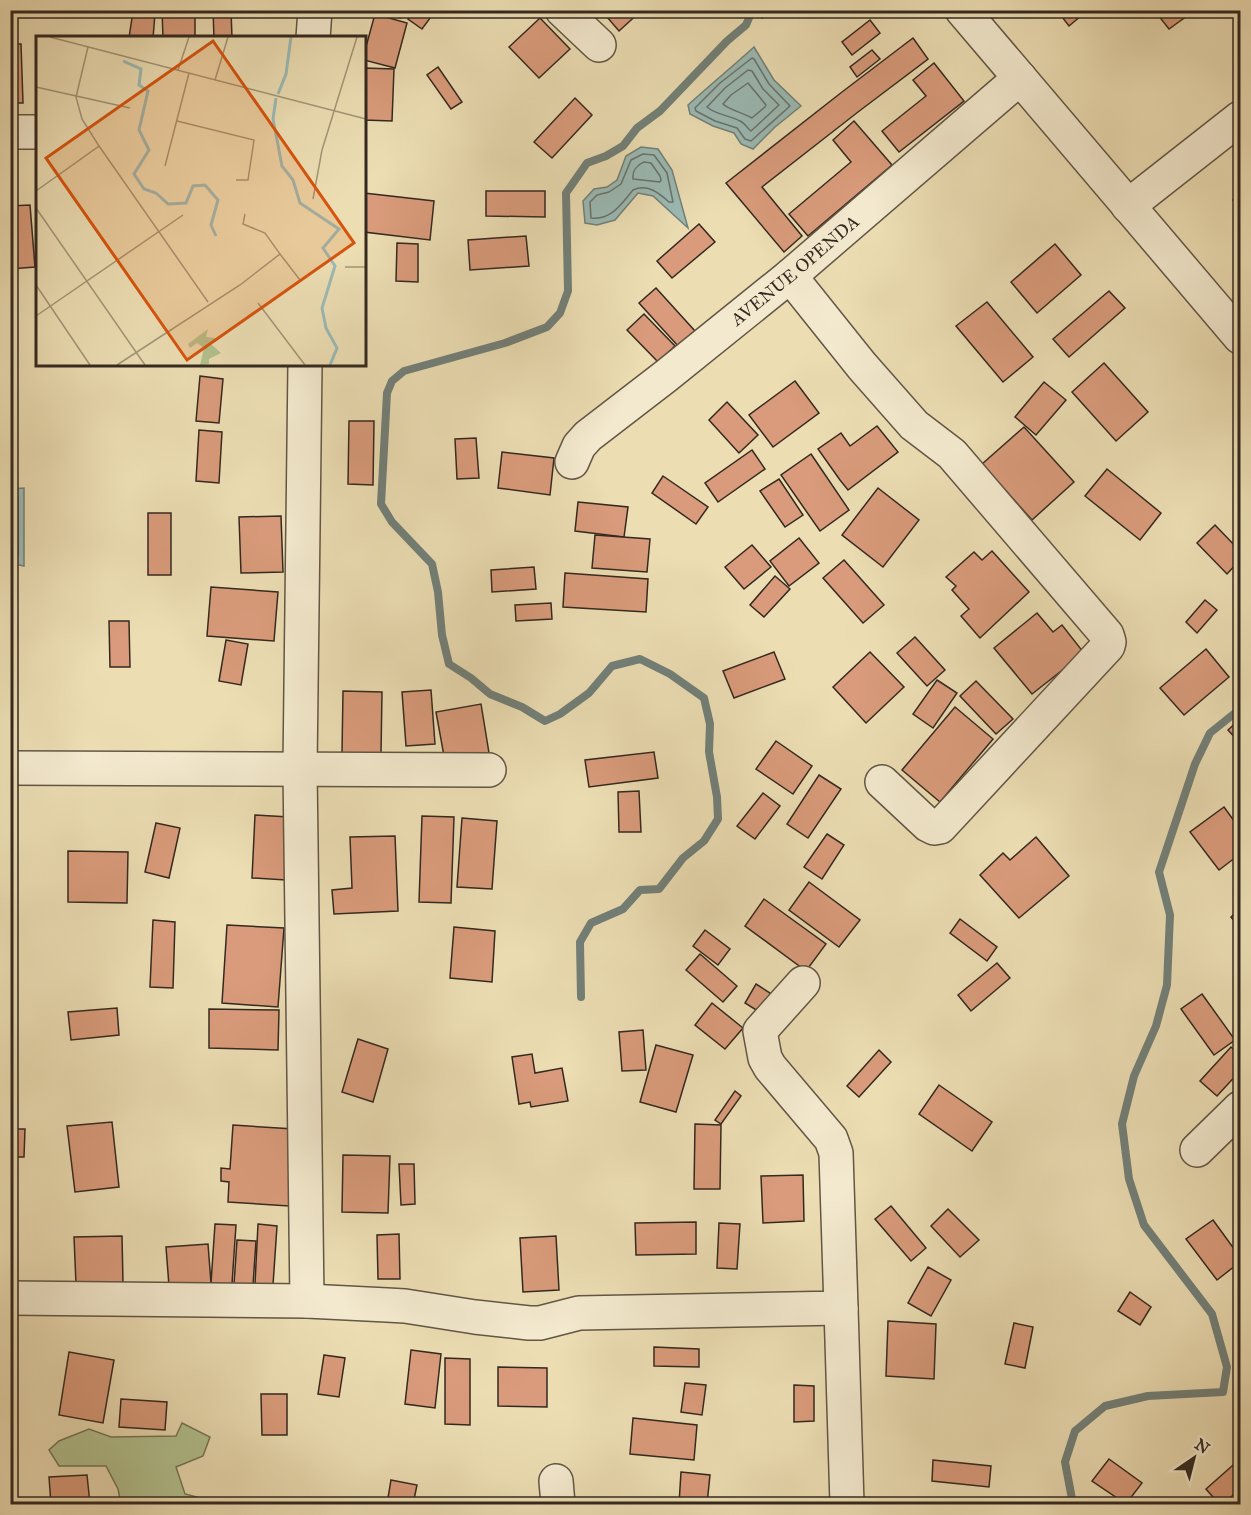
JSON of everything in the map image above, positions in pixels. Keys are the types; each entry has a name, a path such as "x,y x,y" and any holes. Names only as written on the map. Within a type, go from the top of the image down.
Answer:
{"street":[{"path":"313,36 315,10"},
{"path":"562,10 599,45"},
{"path":"976,15 1020,78 1240,337"},
{"name":"AVENUE OPENDA","path":"572,462 579,446 588,436 790,276 1020,78"},
{"path":"1128,206 1240,118"},
{"path":"10,132 36,132"},
{"path":"790,276 861,366 914,425 952,454 1107,635 1110,642 940,827 934,828 928,825 882,782"},
{"path":"305,366 300,769 307,1301"},
{"path":"10,768 489,770"},
{"path":"803,983 760,1031 765,1058 770,1067 831,1139 836,1153 848,1504"},
{"path":"1197,1150 1240,1108"},
{"path":"10,1298 307,1301 405,1306 529,1323 540,1323 579,1313 841,1308"}],"green space":[{"path":"182,1423 210,1437 203,1456 176,1467 185,1494 218,1504 121,1504 118,1489 106,1466 59,1466 49,1450 59,1441 89,1429 111,1437 176,1436"}],"water":[{"path":"754,47 774,80 801,106 753,149 741,144 734,133 713,126 690,114 688,105"},
{"path":"641,147 658,149 672,170 688,228 653,196 638,193 615,220 597,225 585,223 583,201 594,189 607,187 617,180 626,156"},
{"path":"24,488 24,566 10,563 11,489"}],"building":[{"path":"162,10 195,10 195,36 163,36"},
{"path":"213,10 231,10 232,36 214,36"},
{"path":"380,10 403,10 400,18"},
{"path":"415,10 436,10 422,29 408,19"},
{"path":"601,10 642,10 619,31"},
{"path":"758,10 774,10 774,11 762,18"},
{"path":"1071,10 1088,10 1069,26 1062,17"},
{"path":"1154,10 1193,10 1194,11 1169,29"},
{"path":"133,11 155,14 153,36 129,36"},
{"path":"375,14 407,23 395,68 366,61 366,47"},
{"path":"540,18 570,49 539,78 509,47"},
{"path":"870,20 880,33 852,55 842,42"},
{"path":"913,38 928,59 762,187 802,236 784,252 726,183"},
{"path":"10,44 21,44 23,103 10,103"},
{"path":"872,50 880,59 857,77 850,67"},
{"path":"934,63 964,101 899,152 882,131 926,96 913,80"},
{"path":"438,67 462,102 451,109 427,75"},
{"path":"366,68 394,69 392,121 366,120"},
{"path":"575,98 592,115 552,158 534,142"},
{"path":"854,121 892,165 808,236 789,214 851,162 833,140"},
{"path":"486,191 545,191 545,217 486,216"},
{"path":"1240,192 1240,207 1233,200"},
{"path":"366,193 434,201 430,240 366,232"},
{"path":"30,205 35,267 10,269 10,206"},
{"path":"699,224 715,242 672,278 657,261"},
{"path":"526,236 529,266 470,270 468,240"},
{"path":"397,243 418,244 418,282 396,281"},
{"path":"1055,244 1081,275 1037,313 1011,282"},
{"path":"656,288 695,331 678,346 639,303"},
{"path":"1109,291 1125,308 1069,357 1053,339"},
{"path":"987,302 1033,357 1003,382 956,326"},
{"path":"644,314 675,346 658,362 627,330"},
{"path":"1104,363 1148,412 1116,441 1072,392"},
{"path":"200,376 223,379 219,423 196,421"},
{"path":"795,381 819,413 773,447 749,415"},
{"path":"1044,382 1066,400 1036,435 1015,417"},
{"path":"727,402 758,435 739,453 709,420"},
{"path":"349,421 374,421 373,485 348,484"},
{"path":"877,426 898,452 848,490 818,449 841,433 850,446"},
{"path":"1024,427 1074,482 1032,520 982,464"},
{"path":"199,430 222,432 219,483 196,481"},
{"path":"476,438 479,478 457,479 455,439"},
{"path":"752,450 765,469 718,502 705,483"},
{"path":"502,452 554,458 550,495 498,488"},
{"path":"811,454 849,510 820,531 781,475"},
{"path":"1107,469 1161,513 1140,540 1085,496"},
{"path":"663,476 708,507 696,524 652,493"},
{"path":"779,479 803,515 785,527 760,491"},
{"path":"878,488 919,520 883,567 842,535"},
{"path":"578,502 628,507 624,537 575,531"},
{"path":"148,513 171,513 171,575 148,575"},
{"path":"281,516 283,572 241,573 239,517"},
{"path":"1215,525 1240,551 1240,560 1227,574 1197,543"},
{"path":"595,535 650,539 647,572 592,568"},
{"path":"799,538 819,563 789,586 770,561"},
{"path":"752,545 771,567 744,589 725,567"},
{"path":"992,551 1029,592 980,638 961,616 969,609 952,590 956,586 946,577 974,552 982,560"},
{"path":"844,560 884,605 863,623 823,578"},
{"path":"534,567 536,589 492,592 491,570"},
{"path":"565,573 648,579 646,612 563,607"},
{"path":"775,576 790,589 764,617 750,605"},
{"path":"211,587 278,592 274,641 207,636"},
{"path":"1205,600 1217,610 1197,633 1186,622"},
{"path":"551,603 552,619 516,621 515,605"},
{"path":"1037,613 1053,632 1062,625 1084,653 1032,694 994,648"},
{"path":"109,621 129,621 130,667 110,667"},
{"path":"915,637 945,670 927,686 897,653"},
{"path":"226,640 248,644 241,685 219,681"},
{"path":"1206,649 1229,677 1184,715 1160,688"},
{"path":"774,652 785,679 734,698 723,671"},
{"path":"870,652 904,687 866,723 833,687"},
{"path":"937,680 957,693 933,728 913,714"},
{"path":"976,681 1013,719 996,734 960,696"},
{"path":"431,690 435,744 406,746 402,692"},
{"path":"343,691 382,692 381,754 342,753"},
{"path":"481,704 490,759 446,767 436,712"},
{"path":"955,707 993,739 940,802 902,770"},
{"path":"1240,719 1240,743 1228,730"},
{"path":"776,741 812,766 793,794 756,769"},
{"path":"654,752 658,778 589,787 585,760"},
{"path":"819,775 841,789 808,838 787,824"},
{"path":"639,791 641,832 619,832 618,792"},
{"path":"763,793 780,806 755,839 737,826"},
{"path":"1224,807 1240,829 1240,854 1219,870 1190,832"},
{"path":"255,815 289,817 286,880 252,878"},
{"path":"422,816 454,817 451,903 419,902"},
{"path":"462,818 497,821 492,889 457,887"},
{"path":"156,823 180,828 169,878 145,872"},
{"path":"827,834 844,845 822,879 804,867"},
{"path":"395,836 398,911 334,914 332,890 352,888 350,837"},
{"path":"1036,837 1069,876 1019,918 980,875 1003,853 1010,860"},
{"path":"68,851 128,852 127,903 68,902"},
{"path":"809,882 860,920 839,947 789,910"},
{"path":"764,899 826,944 806,971 745,926"},
{"path":"1240,909 1240,928 1231,917"},
{"path":"960,919 997,947 987,961 950,933"},
{"path":"153,920 175,922 173,988 150,987"},
{"path":"227,925 284,928 278,1007 222,1003"},
{"path":"454,927 495,931 492,982 450,978"},
{"path":"705,930 730,949 718,965 693,946"},
{"path":"700,954 737,986 723,1002 686,970"},
{"path":"997,963 1010,978 971,1011 958,995"},
{"path":"756,984 773,995 761,1013 745,1003"},
{"path":"1202,994 1235,1040 1214,1055 1181,1009"},
{"path":"712,1003 743,1028 725,1049 695,1025"},
{"path":"117,1008 119,1035 71,1040 68,1012"},
{"path":"209,1009 279,1010 278,1050 209,1048"},
{"path":"643,1030 646,1070 622,1071 619,1032"},
{"path":"358,1039 388,1049 373,1102 342,1092"},
{"path":"656,1045 693,1055 676,1112 640,1102"},
{"path":"1231,1047 1240,1055 1240,1071 1217,1096 1200,1081"},
{"path":"879,1050 891,1062 859,1097 847,1086"},
{"path":"532,1054 535,1073 562,1068 568,1101 531,1107 530,1102 519,1104 512,1057"},
{"path":"939,1085 992,1122 972,1151 919,1114"},
{"path":"735,1091 741,1096 721,1124 715,1120"},
{"path":"112,1122 119,1187 75,1192 67,1126"},
{"path":"695,1124 721,1125 720,1189 694,1189"},
{"path":"233,1125 294,1129 289,1206 228,1202 229,1182 221,1181 221,1168 230,1169"},
{"path":"10,1129 25,1129 24,1157 10,1157"},
{"path":"343,1155 390,1156 388,1213 342,1212"},
{"path":"399,1164 414,1164 415,1204 401,1205"},
{"path":"803,1175 804,1221 763,1223 761,1176"},
{"path":"891,1206 926,1248 911,1261 875,1219"},
{"path":"948,1209 979,1240 960,1257 931,1226"},
{"path":"1213,1220 1240,1257 1240,1262 1217,1280 1186,1239"},
{"path":"696,1222 696,1254 636,1255 635,1223"},
{"path":"719,1223 740,1224 737,1269 717,1268"},
{"path":"215,1224 236,1225 232,1284 211,1283"},
{"path":"258,1224 277,1226 273,1285 255,1284"},
{"path":"399,1234 400,1279 378,1279 377,1235"},
{"path":"122,1236 123,1283 76,1284 74,1237"},
{"path":"556,1236 559,1290 523,1292 520,1238"},
{"path":"237,1240 256,1241 253,1285 234,1284"},
{"path":"208,1244 211,1283 169,1286 166,1247"},
{"path":"928,1267 951,1280 931,1316 908,1303"},
{"path":"1130,1292 1151,1307 1140,1325 1118,1311"},
{"path":"888,1321 936,1324 934,1379 886,1376"},
{"path":"1014,1323 1033,1327 1025,1368 1005,1364"},
{"path":"654,1347 699,1349 699,1367 654,1366"},
{"path":"411,1350 441,1354 435,1408 405,1404"},
{"path":"69,1352 114,1360 103,1423 59,1415"},
{"path":"324,1355 345,1358 339,1397 318,1394"},
{"path":"445,1358 470,1359 470,1425 445,1424"},
{"path":"498,1367 547,1368 547,1407 498,1406"},
{"path":"685,1383 706,1385 702,1415 681,1412"},
{"path":"794,1385 814,1386 814,1421 794,1422"},
{"path":"261,1394 287,1394 287,1435 262,1435"},
{"path":"121,1399 167,1402 165,1430 119,1427"},
{"path":"633,1418 697,1425 694,1460 630,1454"},
{"path":"1109,1459 1142,1483 1126,1504 1092,1481"},
{"path":"1240,1459 1240,1489 1223,1504 1219,1504 1206,1489"},
{"path":"933,1460 991,1466 989,1487 932,1481"},
{"path":"681,1472 710,1475 707,1504 679,1504"},
{"path":"87,1475 90,1504 51,1504 49,1477"},
{"path":"391,1480 417,1485 413,1504 387,1504"}],"waterway":[{"path":"581,997 580,942 591,923 623,909 640,890 659,889 683,858 704,841 718,819 717,797 709,752 710,724 704,698 670,674 640,659 612,666 589,693 560,714 545,721 522,707 490,694 449,664 442,635 438,592 432,564 392,522 381,504 387,393 392,381 404,371 505,343 547,327 560,313 568,291 566,193 587,163 623,146 637,128 660,111 727,41 746,25 749,18 746,10"},
{"path":"1073,1504 1065,1462 1075,1431 1105,1406 1148,1396 1223,1392 1227,1367 1212,1314 1144,1225 1129,1179 1122,1124 1134,1076 1156,1026 1167,985 1170,915 1159,872 1195,764 1210,733 1240,709"}]}
